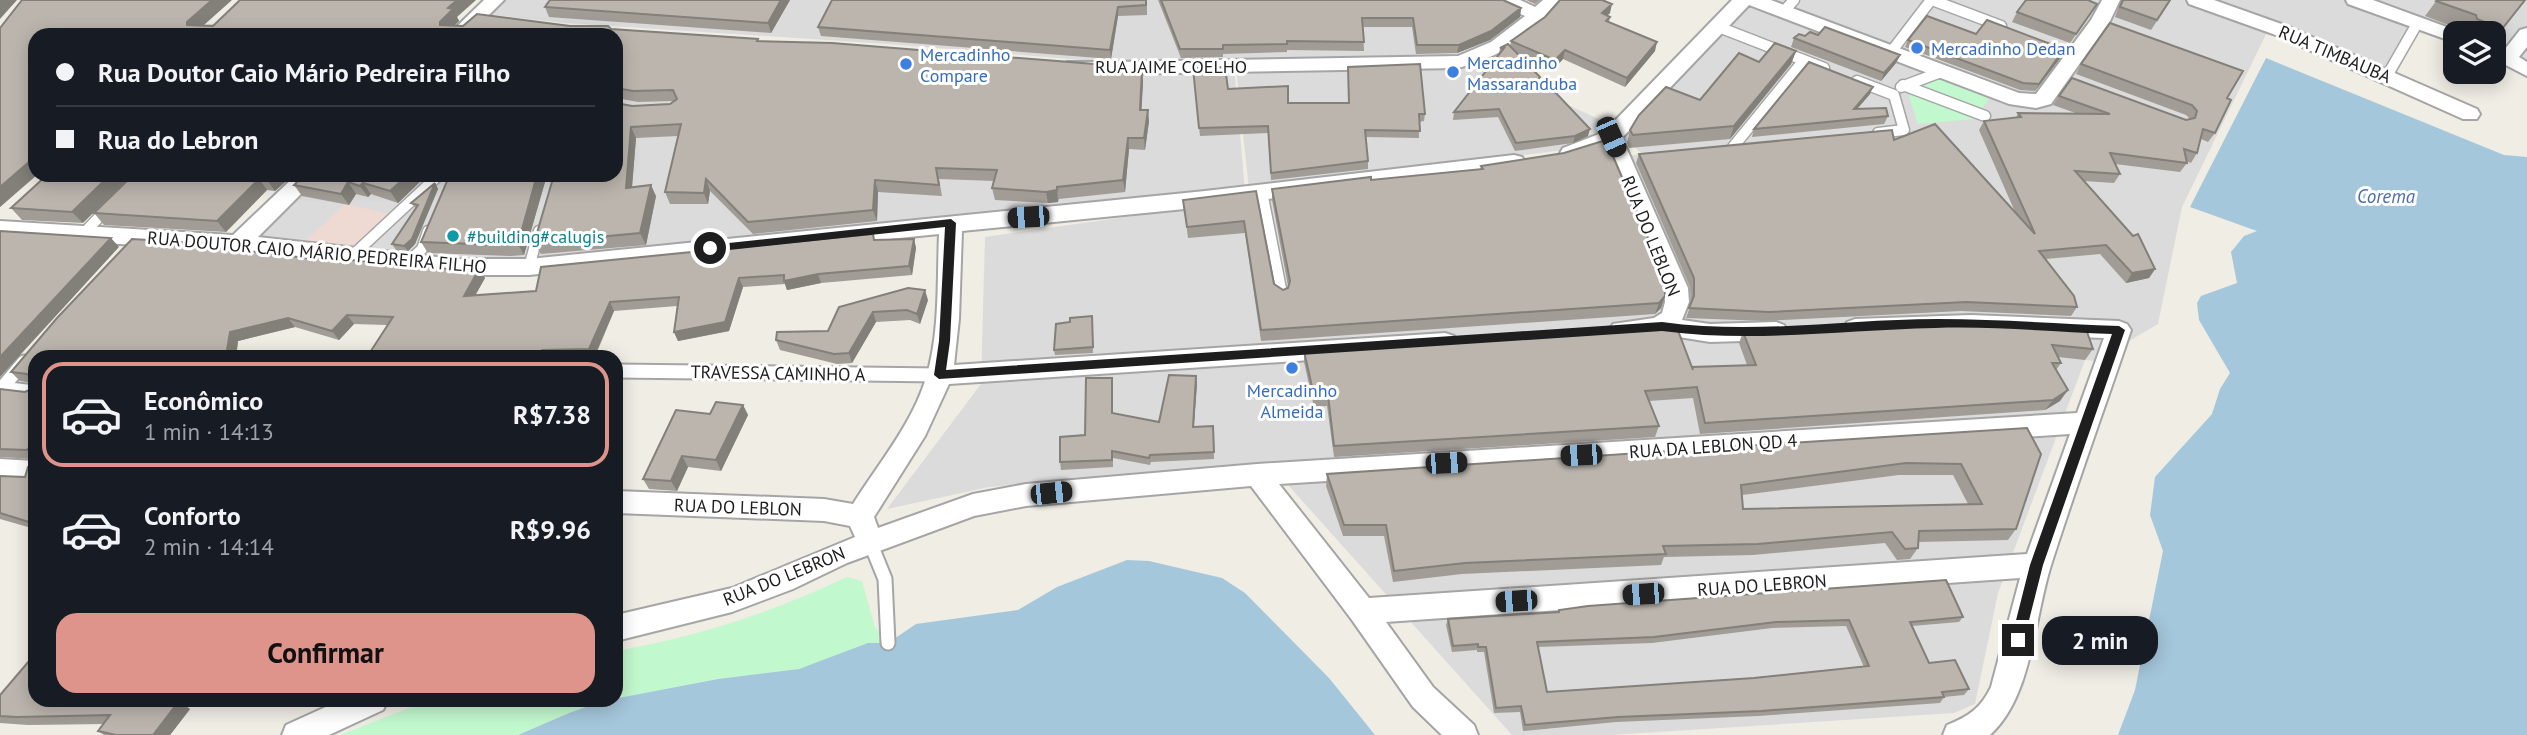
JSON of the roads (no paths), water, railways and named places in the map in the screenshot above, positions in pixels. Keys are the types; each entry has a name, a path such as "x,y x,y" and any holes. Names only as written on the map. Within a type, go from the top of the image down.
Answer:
{"street":[{"path":"465,28 495,0"},
{"path":"1504,0 1538,15"},
{"name":"RUA JAIME COELHO","path":"1057,65 1113,68 1458,61 1491,52 1554,0"},
{"name":"RUA DOUTOR CAIO MÁRIO PEDREIRA FILHO","path":"0,229 238,243 489,269 1262,192 1578,152 1621,150 1716,26 1743,0"},
{"path":"1753,0 1789,6 1891,52 2026,101 2044,99 2066,78 2069,52 2102,9 2124,30"},
{"name":"RUA TIMBAUBA","path":"2196,0 2280,30 2470,114"},
{"path":"2355,0 2409,12 2443,30"},
{"path":"477,17 502,20"},
{"path":"2506,50 2527,34"},
{"path":"2506,57 2527,70"},
{"name":"RUA DO LEBLON","path":"1621,150 1676,288 1679,304 1674,317 1662,326"},
{"path":"238,243 302,182"},
{"path":"870,542 860,516 925,410 939,375 945,341 951,223"},
{"path":"1833,329 1938,323 2119,330 2084,423 2037,565 2005,689 1994,712 1973,730 1958,735"},
{"path":"1602,331 1662,326 1710,333 1794,331"},
{"path":"939,375 1463,341"},
{"name":"RUA DA LEBLON QD 4","path":"870,542 973,505 1026,495 1257,475 2084,423"},
{"path":"0,470 28,472"},
{"path":"1257,475 1362,611 1423,697 1463,735"},
{"name":"RUA DO LEBLON","path":"623,502 824,510 860,516"},
{"name":"RUA DO LEBRON","path":"623,626 732,600 783,581 870,542"},
{"name":"RUA DO LEBRON","path":"1362,611 2037,565"},
{"path":"297,735 358,707"}],"lane":[{"path":"1891,52 1932,0 2011,29"},
{"path":"2387,76 2409,12"},
{"path":"1716,26 1830,70"},
{"path":"1733,146 1804,60"},
{"path":"1894,95 1903,85 1941,72"},
{"path":"1843,75 1894,95"},
{"path":"1903,85 1986,116"},
{"path":"1864,134 1904,130 1894,95"},
{"path":"1721,148 1746,145"},
{"path":"352,256 432,182"},
{"path":"443,182 447,186"},
{"path":"1262,192 1282,294"},
{"path":"84,233 116,200"},
{"path":"529,267 544,215"},
{"path":"408,262 422,249 433,219"},
{"path":"122,254 140,236"},
{"path":"1,388 28,358"},
{"name":"TRAVESSA CAMINHO A","path":"623,371 939,375"},
{"path":"1,388 28,391"},
{"path":"870,542 885,579 888,643"}],"water":[{"name":"Corema","path":"2266,58 2504,155 2527,157 2527,735 2118,735 2135,690 2163,551 2150,515 2155,477 2212,414 2220,389 2230,373 2199,320 2197,303 2201,296 2237,283 2231,252 2244,236 2257,231 2190,207"},
{"path":"1127,560 1149,561 1222,578 1245,593 1329,678 1375,735 518,735 586,707 623,707 623,697 718,679 799,669 868,643 888,643 916,624 1018,610 1057,587"}],"place":[{"name":"Mercadinho Dedan","path":"1917,48"},
{"name":"Mercadinho Compare","path":"906,64"},
{"name":"Mercadinho Massaranduba","path":"1453,72"},
{"name":"#building#calugis","path":"453,236"},
{"name":"Mercadinho Almeida","path":"1292,368"}]}
